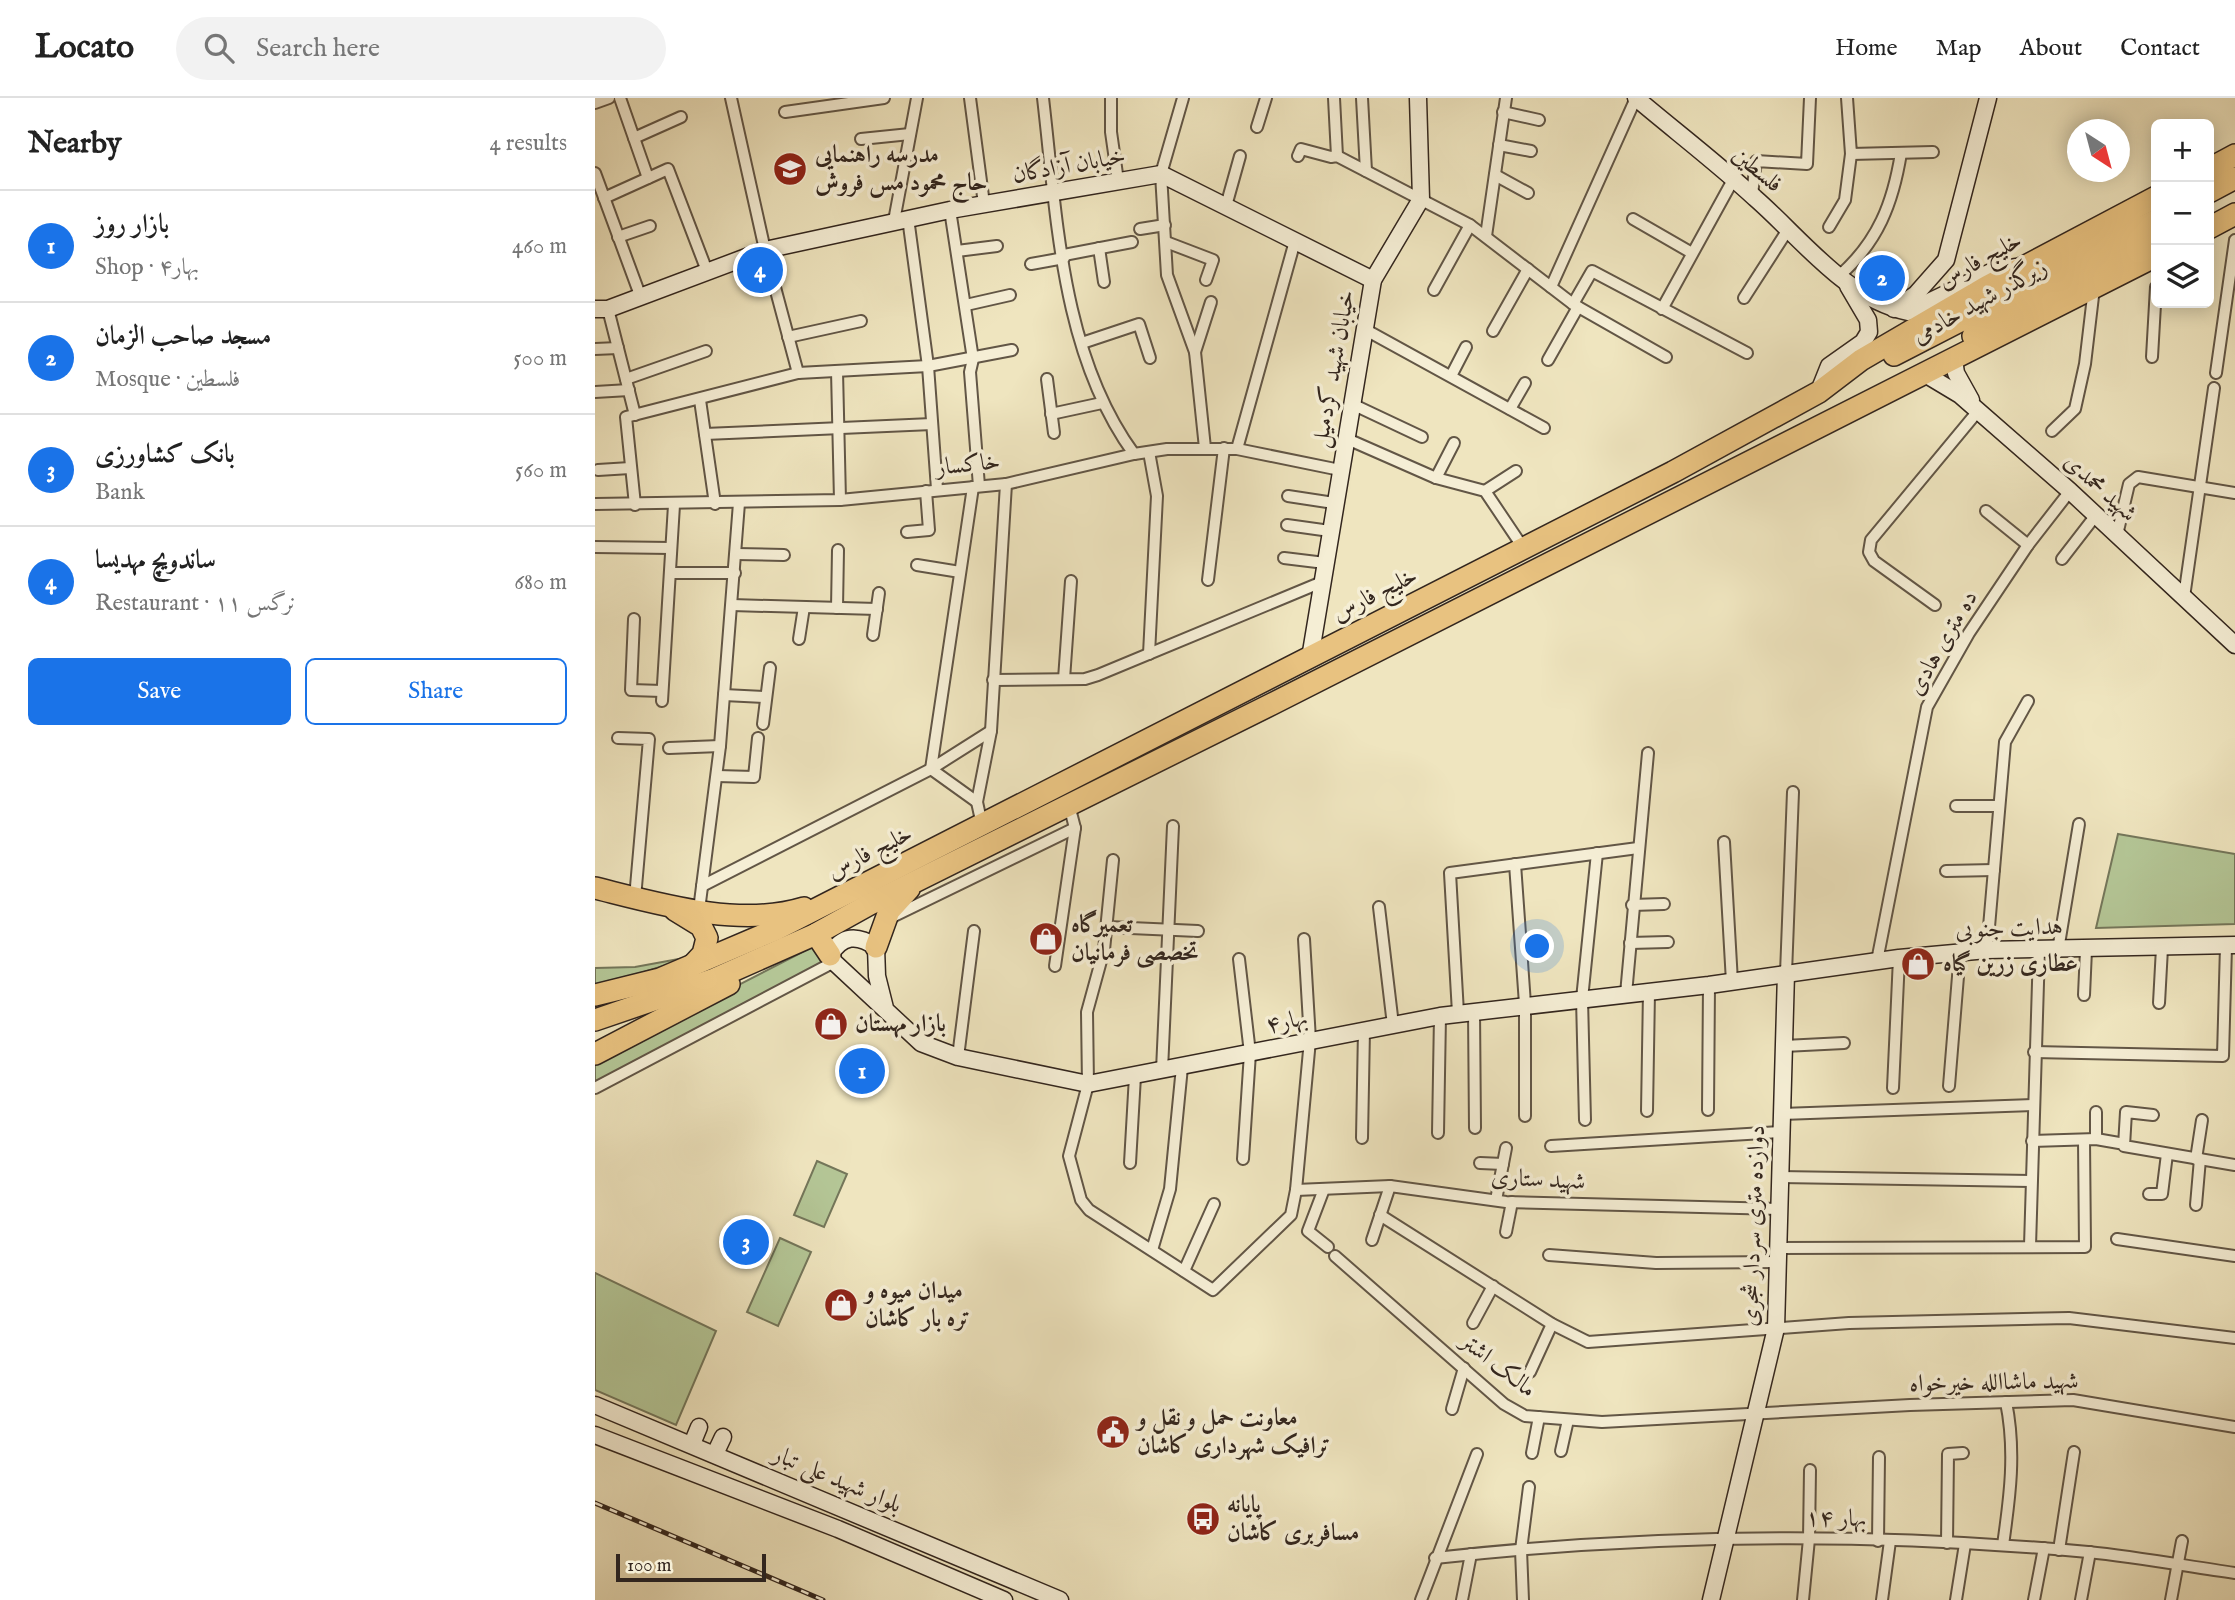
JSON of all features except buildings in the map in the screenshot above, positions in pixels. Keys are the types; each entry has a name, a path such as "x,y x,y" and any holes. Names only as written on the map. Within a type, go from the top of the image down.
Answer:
{"highway":[{"path":"2214,166 2235,155"},
{"path":"2214,178 2235,168"},
{"path":"2214,189 2235,178"},
{"path":"2214,210 2235,199"},
{"name":"خلیج فارس","path":"595,995 690,968 777,929 1524,549 1819,392 1861,360 2025,266 2151,201"},
{"path":"2214,225 2235,214"},
{"name":"زیرگذر شهید خادمی","path":"1819,392 1958,324 2151,223"},
{"name":"زیرگذر شهید خادمی","path":"1834,422 1884,387 2035,299 2151,241"},
{"name":"خلیج فارس","path":"595,1020 712,980 816,934 929,874 1834,422 2151,260"},
{"path":"876,947 884,921 902,897 929,874"},
{"path":"595,888 664,905 735,914 779,913 818,903 862,886"},
{"path":"664,905 690,918 705,933 705,951 690,968"},
{"path":"595,1054 709,995 816,934 832,959"}],"street":[{"path":"595,103 609,98"},
{"path":"619,98 648,178"},
{"path":"731,98 765,250 798,373"},
{"path":"785,111 884,98"},
{"path":"907,532 929,530 931,490 929,366 901,219 910,134 917,98"},
{"path":"970,98 984,204"},
{"path":"1043,98 1064,256 1082,343 1102,403 1134,454"},
{"path":"1111,98 1111,132 1118,181"},
{"path":"1182,98 1161,174 1167,275 1195,352 1205,448"},
{"path":"1257,127 1266,98"},
{"path":"1334,98 1337,156"},
{"path":"1362,98 1366,171"},
{"path":"1418,98 1420,199"},
{"path":"1486,236 1506,98"},
{"path":"1551,287 1636,98"},
{"name":"فلسطین","path":"1636,98 1752,195 1842,278 1894,309"},
{"path":"1752,195 1756,161 1807,164 1810,98"},
{"path":"1829,226 1845,200 1850,150 1847,98"},
{"path":"1894,309 1916,294 1946,260 1988,98"},
{"path":"1503,112 1539,120"},
{"path":"634,138 681,117"},
{"path":"861,139 910,134"},
{"path":"1499,145 1531,151"},
{"path":"1850,150 1933,152"},
{"path":"1300,152 1331,158 1337,156 1470,225 1576,306 1666,357"},
{"path":"1842,278 1863,254 1877,232 1891,195 1901,153"},
{"path":"1226,206 1240,156"},
{"path":"604,198 668,169 707,271"},
{"path":"595,173 640,295"},
{"name":"خیابان آزادگان","path":"601,309 765,250 901,219 1161,174 1373,280"},
{"path":"1495,175 1528,193"},
{"path":"1662,309 1733,180"},
{"name":"خیابان شهید کردمیل","path":"1310,658 1373,280 1420,199"},
{"path":"931,769 960,572 976,486 970,372 972,359 950,210"},
{"path":"1633,219 1692,253"},
{"path":"1140,229 1165,225"},
{"path":"1434,290 1470,225"},
{"path":"618,237 650,226"},
{"path":"1744,298 1789,228"},
{"path":"2216,373 2235,240"},
{"path":"1237,449 1295,241"},
{"path":"1031,264 1132,242"},
{"path":"1166,242 1213,260 1206,280"},
{"path":"957,251 996,246"},
{"path":"1099,248 1104,282"},
{"path":"1946,260 1957,277 1967,284"},
{"path":"1894,309 1908,312 1993,271 2025,266"},
{"path":"1493,331 1528,269"},
{"path":"1548,360 1593,271 1747,353"},
{"name":"فلسطین","path":"1819,392 1829,366 1863,342 1869,332 1868,320 1842,278"},
{"path":"2052,431 2075,409 2094,288"},
{"path":"966,305 1010,296"},
{"path":"1195,352 1211,302"},
{"path":"2152,357 2155,308"},
{"path":"601,309 618,348 635,415"},
{"path":"788,337 861,321"},
{"path":"1082,343 1139,324 1150,358"},
{"path":"1366,330 1544,428"},
{"path":"1451,376 1466,347"},
{"path":"595,349 618,348"},
{"path":"635,505 626,417 798,373 929,366 1012,350"},
{"path":"595,392 627,385 706,351"},
{"path":"1935,605 1874,561 1869,552 1871,540 1978,411 1959,380 1954,360"},
{"path":"837,371 840,500"},
{"name":"شهید محمدی","path":"1926,374 1943,383 1978,411 2070,491 2235,645"},
{"path":"1047,379 1054,433"},
{"path":"1510,410 1525,383"},
{"path":"2184,597 2214,388"},
{"path":"700,400 715,504"},
{"path":"1051,414 1102,403"},
{"path":"1352,404 1422,437"},
{"path":"705,434 932,424"},
{"path":"1345,438 1436,478 1485,491 1524,549"},
{"path":"1436,478 1454,443"},
{"name":"خاکسار","path":"595,504 674,505 840,500 1006,484 1134,454 1205,448 1237,449 1340,470"},
{"path":"1208,580 1224,448"},
{"path":"1149,452 1157,496 1149,654"},
{"path":"598,470 630,468"},
{"path":"1485,491 1516,471"},
{"path":"2117,535 2131,479 2138,477 2235,493"},
{"path":"982,825 977,802 991,731 1006,484"},
{"name":"ده متری هادی","path":"1877,961 1927,707 1969,634 2028,545 2070,491"},
{"path":"1288,496 1334,503"},
{"path":"699,910 720,746 739,503"},
{"path":"634,619 631,690 662,696 674,505"},
{"path":"1986,511 2028,545"},
{"path":"2062,559 2096,515"},
{"path":"1287,525 1330,531"},
{"path":"595,547 671,548"},
{"path":"837,608 838,550"},
{"path":"736,554 784,555"},
{"path":"1284,558 1325,562"},
{"path":"917,565 960,572"},
{"path":"670,573 734,573"},
{"path":"1064,679 1072,581"},
{"path":"993,680 1064,679 1098,675 1322,582"},
{"path":"873,635 879,593"},
{"path":"732,605 877,609"},
{"path":"799,639 804,607"},
{"path":"763,724 770,668"},
{"path":"724,695 766,696"},
{"path":"1987,950 2005,742 2028,701"},
{"path":"702,886 931,769 991,731"},
{"path":"618,738 649,739 635,898"},
{"path":"717,776 754,776 758,738"},
{"path":"669,748 720,746"},
{"path":"1626,994 1648,752"},
{"path":"931,769 977,802"},
{"path":"1786,973 1793,792"},
{"path":"1055,966 1075,828 1069,805"},
{"path":"1956,806 1999,806"},
{"path":"2058,950 2079,824"},
{"path":"1162,1070 1173,826"},
{"path":"884,921 1075,828"},
{"path":"1724,842 1732,982"},
{"path":"1475,1128 1466,1012 1450,873 1638,848"},
{"path":"1585,1120 1582,999 1597,853"},
{"path":"1113,860 1108,927 1087,1012 1088,1084 1069,1156 1081,1200 1089,1210 1213,1290 1291,1215 1296,1190 1310,1040 1304,939"},
{"path":"1515,864 1525,1004 1525,1116"},
{"path":"1946,871 1994,870"},
{"path":"1632,905 1664,904"},
{"path":"1379,907 1393,1025"},
{"path":"1108,927 1167,932 1198,931"},
{"path":"958,1057 974,931"},
{"path":"595,1088 832,959 842,941 853,937 864,939 876,947 877,976 885,1008"},
{"path":"1630,943 1668,942"},
{"path":"2034,1052 2223,1056 2230,945"},
{"name":"هدایت جنوبی","path":"1786,973 1987,950 2230,945"},
{"path":"2159,1003 2162,948"},
{"path":"2030,1246 2039,950"},
{"path":"2084,995 2086,950"},
{"path":"1949,1086 1960,952"},
{"path":"1893,1088 1899,958"},
{"name":"بهار۴","path":"832,959 914,1039 958,1057 1088,1084 1440,1016 1525,1004 1709,985 1786,973"},
{"path":"1239,959 1250,1053 1243,1159"},
{"name":"دوازده متری سردار شجری","path":"1711,1600 1723,1540 1776,1328 1786,973"},
{"path":"1708,1110 1709,985"},
{"path":"1647,1111 1649,992"},
{"path":"1438,1133 1440,1016"},
{"path":"1362,1138 1364,1031"},
{"path":"1784,1046 1844,1042"},
{"path":"1151,1250 1170,1189 1182,1067"},
{"path":"1130,1163 1135,1076"},
{"path":"1782,1114 2033,1105"},
{"path":"1549,1255 1656,1263 1777,1255 2030,1246 2085,1247 2090,1139 2097,1112"},
{"path":"2122,1145 2126,1112 2153,1115"},
{"path":"2196,1205 2202,1120"},
{"path":"1551,1146 1780,1132"},
{"path":"2032,1141 2090,1139 2235,1165"},
{"path":"1496,1200 1506,1148"},
{"path":"2149,1194 2162,1194 2167,1154"},
{"path":"1480,1163 1503,1164"},
{"path":"1780,1177 2031,1181"},
{"path":"1372,1240 1389,1186"},
{"name":"شهید ستاری","path":"1296,1190 1389,1186 1512,1202 1779,1209"},
{"name":"مالک اشتر","path":"1324,1189 1308,1231 1514,1410 1539,1417 1602,1422 1665,1417 1753,1416"},
{"path":"1506,1232 1512,1202"},
{"path":"1184,1271 1214,1204"},
{"path":"1380,1215 1552,1324 1588,1342 1776,1328 2069,1318 2235,1338"},
{"path":"2117,1239 2235,1256"},
{"path":"1473,1324 1493,1286"},
{"path":"1530,1372 1552,1324"},
{"path":"1451,1409 1464,1368"},
{"name":"شهید ماشاالله خیرخواه","path":"1753,1416 2073,1399 2235,1427"},
{"path":"2003,1545 2012,1469 2006,1402"},
{"name":"بلوار شهید علی تبار","path":"595,1405 1060,1600"},
{"path":"1532,1453 1539,1417"},
{"path":"1561,1451 1568,1420"},
{"path":"692,1444 699,1427"},
{"name":"بلوار شهید علی تبار","path":"595,1436 729,1487 1004,1600"},
{"path":"715,1454 723,1437"},
{"path":"2059,1550 2074,1452"},
{"path":"1947,1543 1948,1454 1963,1453"},
{"path":"1421,1600 1477,1454"},
{"path":"1879,1457 1884,1541 1882,1600"},
{"path":"729,1487 739,1464"},
{"path":"1803,1600 1809,1539 1811,1470"},
{"path":"1523,1600 1521,1550 1529,1487"},
{"name":"بهار ۱۴","path":"1435,1558 1521,1550 1723,1540 1809,1539 2044,1548 2235,1573"},
{"path":"2171,1600 2182,1541"},
{"path":"1956,1600 1965,1544"},
{"path":"2034,1600 2044,1548"},
{"path":"2081,1600 2090,1552"},
{"path":"1462,1600 1471,1554"}],"green space":[{"path":"2118,834 2235,854 2235,924 2096,928"},
{"path":"816,945 827,962 595,1085 595,1059"},
{"path":"695,956 595,985 595,968 635,967"},
{"path":"817,1161 847,1174 824,1227 794,1215"},
{"path":"780,1238 811,1252 778,1326 747,1312"},
{"path":"595,1273 716,1331 676,1425 595,1390"}],"railway":[{"path":"595,1503 823,1600"}],"place":[{"name":"مدرسه راهنمایی حاج محمود مس فروش","path":"790,169"},
{"name":"ساندویچ مهدیسا","path":"760,270"},
{"name":"مسجد صاحب الزمان","path":"1882,278"},
{"name":"تعمیرگاه تخصصی فرمانیان","path":"1046,939"},
{"name":"عطاری زرین گیاه","path":"1918,964"},
{"name":"بازار مهستان","path":"831,1024"},
{"name":"بازار روز","path":"862,1071"},
{"name":"بانک کشاورزی","path":"746,1242"},
{"name":"میدان میوه و تره بار کاشان","path":"841,1305"},
{"name":"معاونت حمل و نقل و ترافیک شهرداری کاشان","path":"1113,1432"},
{"name":"پایانه مسافربری کاشان","path":"1203,1519"}]}
